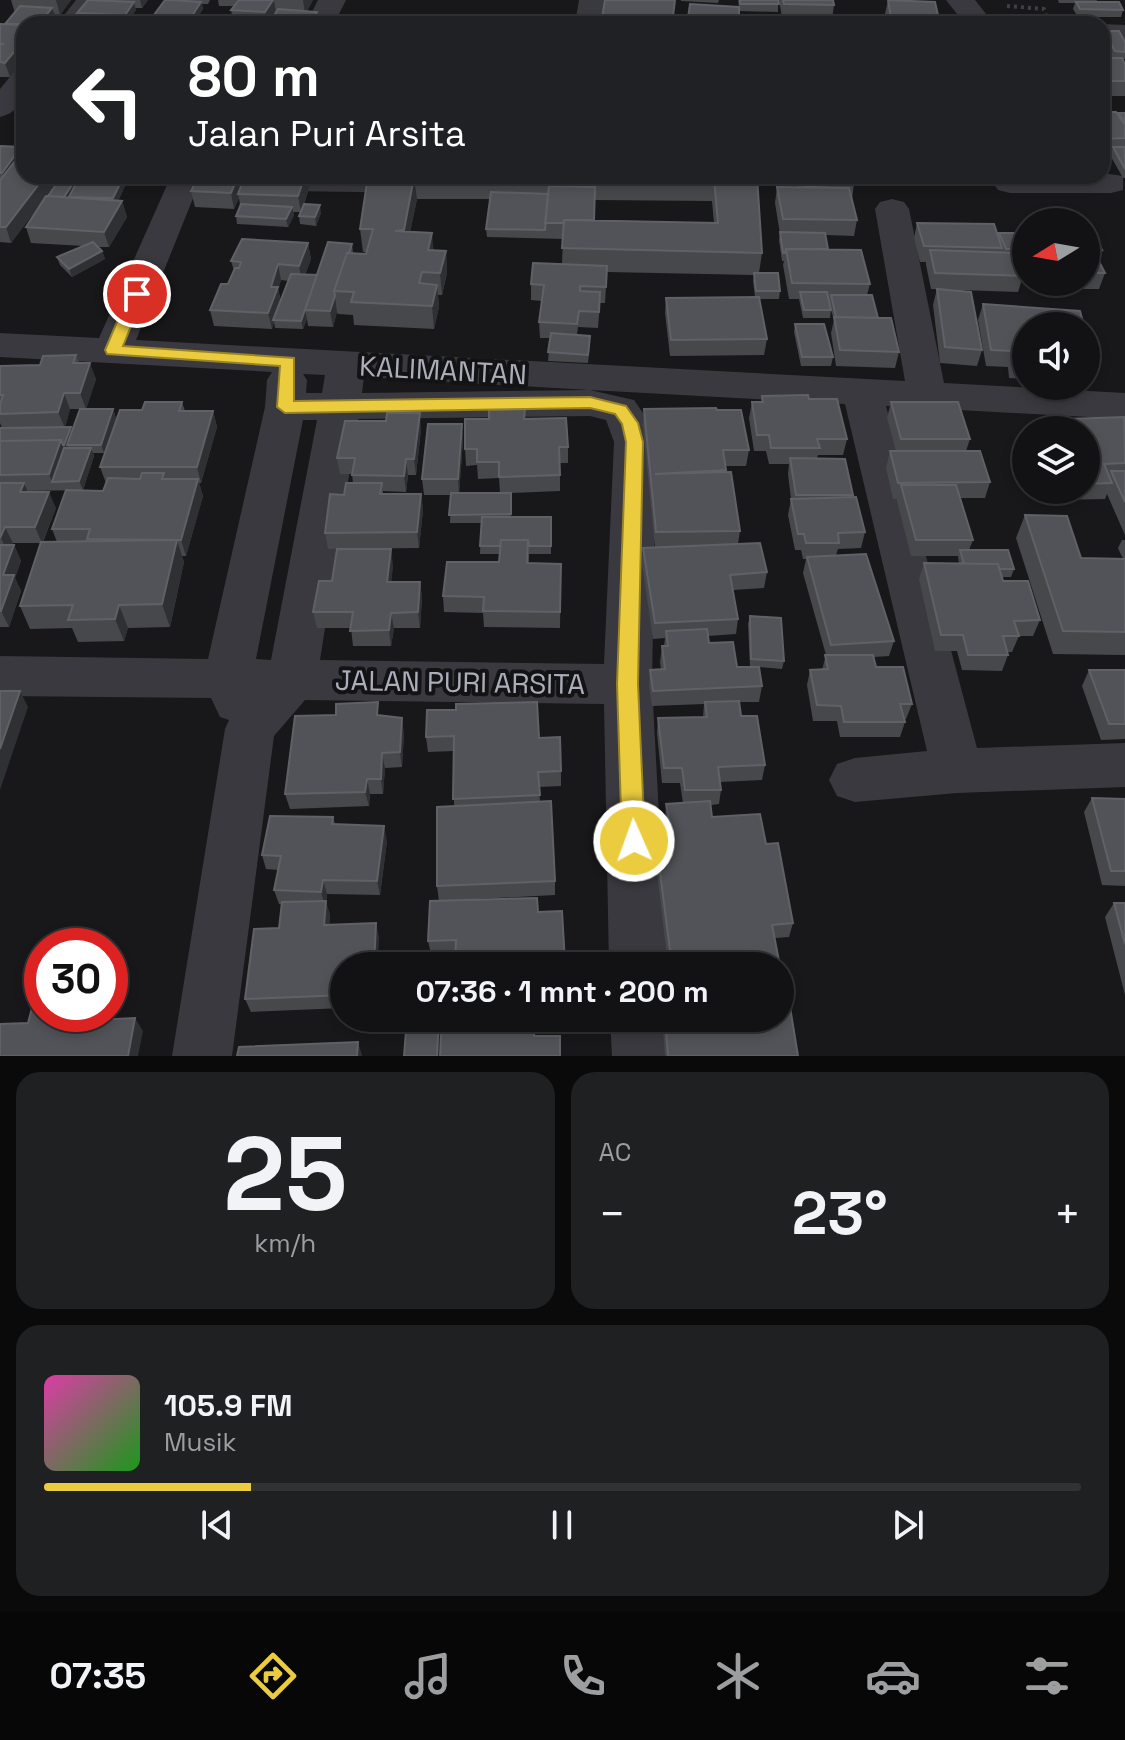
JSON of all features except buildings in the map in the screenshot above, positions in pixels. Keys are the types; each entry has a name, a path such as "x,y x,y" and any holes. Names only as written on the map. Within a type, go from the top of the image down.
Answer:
{"street":[{"path":"78,16 91,0"},
{"path":"960,0 974,16"},
{"path":"0,108 16,89"},
{"path":"113,350 183,184"},
{"path":"892,209 927,395"},
{"name":"KALIMANTAN","path":"0,345 289,362 344,385 862,392 1125,406"},
{"path":"202,1056 250,729 228,679 285,407 289,362"},
{"path":"285,407 344,385 590,403 620,410 630,423 635,442 628,684 638,952"},
{"name":"JALAN PURI ARSITA","path":"292,680 344,385"},
{"path":"862,392 957,771"},
{"name":"JALAN PURI ARSITA","path":"0,676 628,684"},
{"path":"250,729 292,680"},
{"path":"855,780 957,771 1125,765"},
{"path":"641,1032 642,1056"}],"route":[{"path":"137,294 113,350 289,362 285,407 590,403 620,410 630,423 635,442 628,684 634,841"}]}
